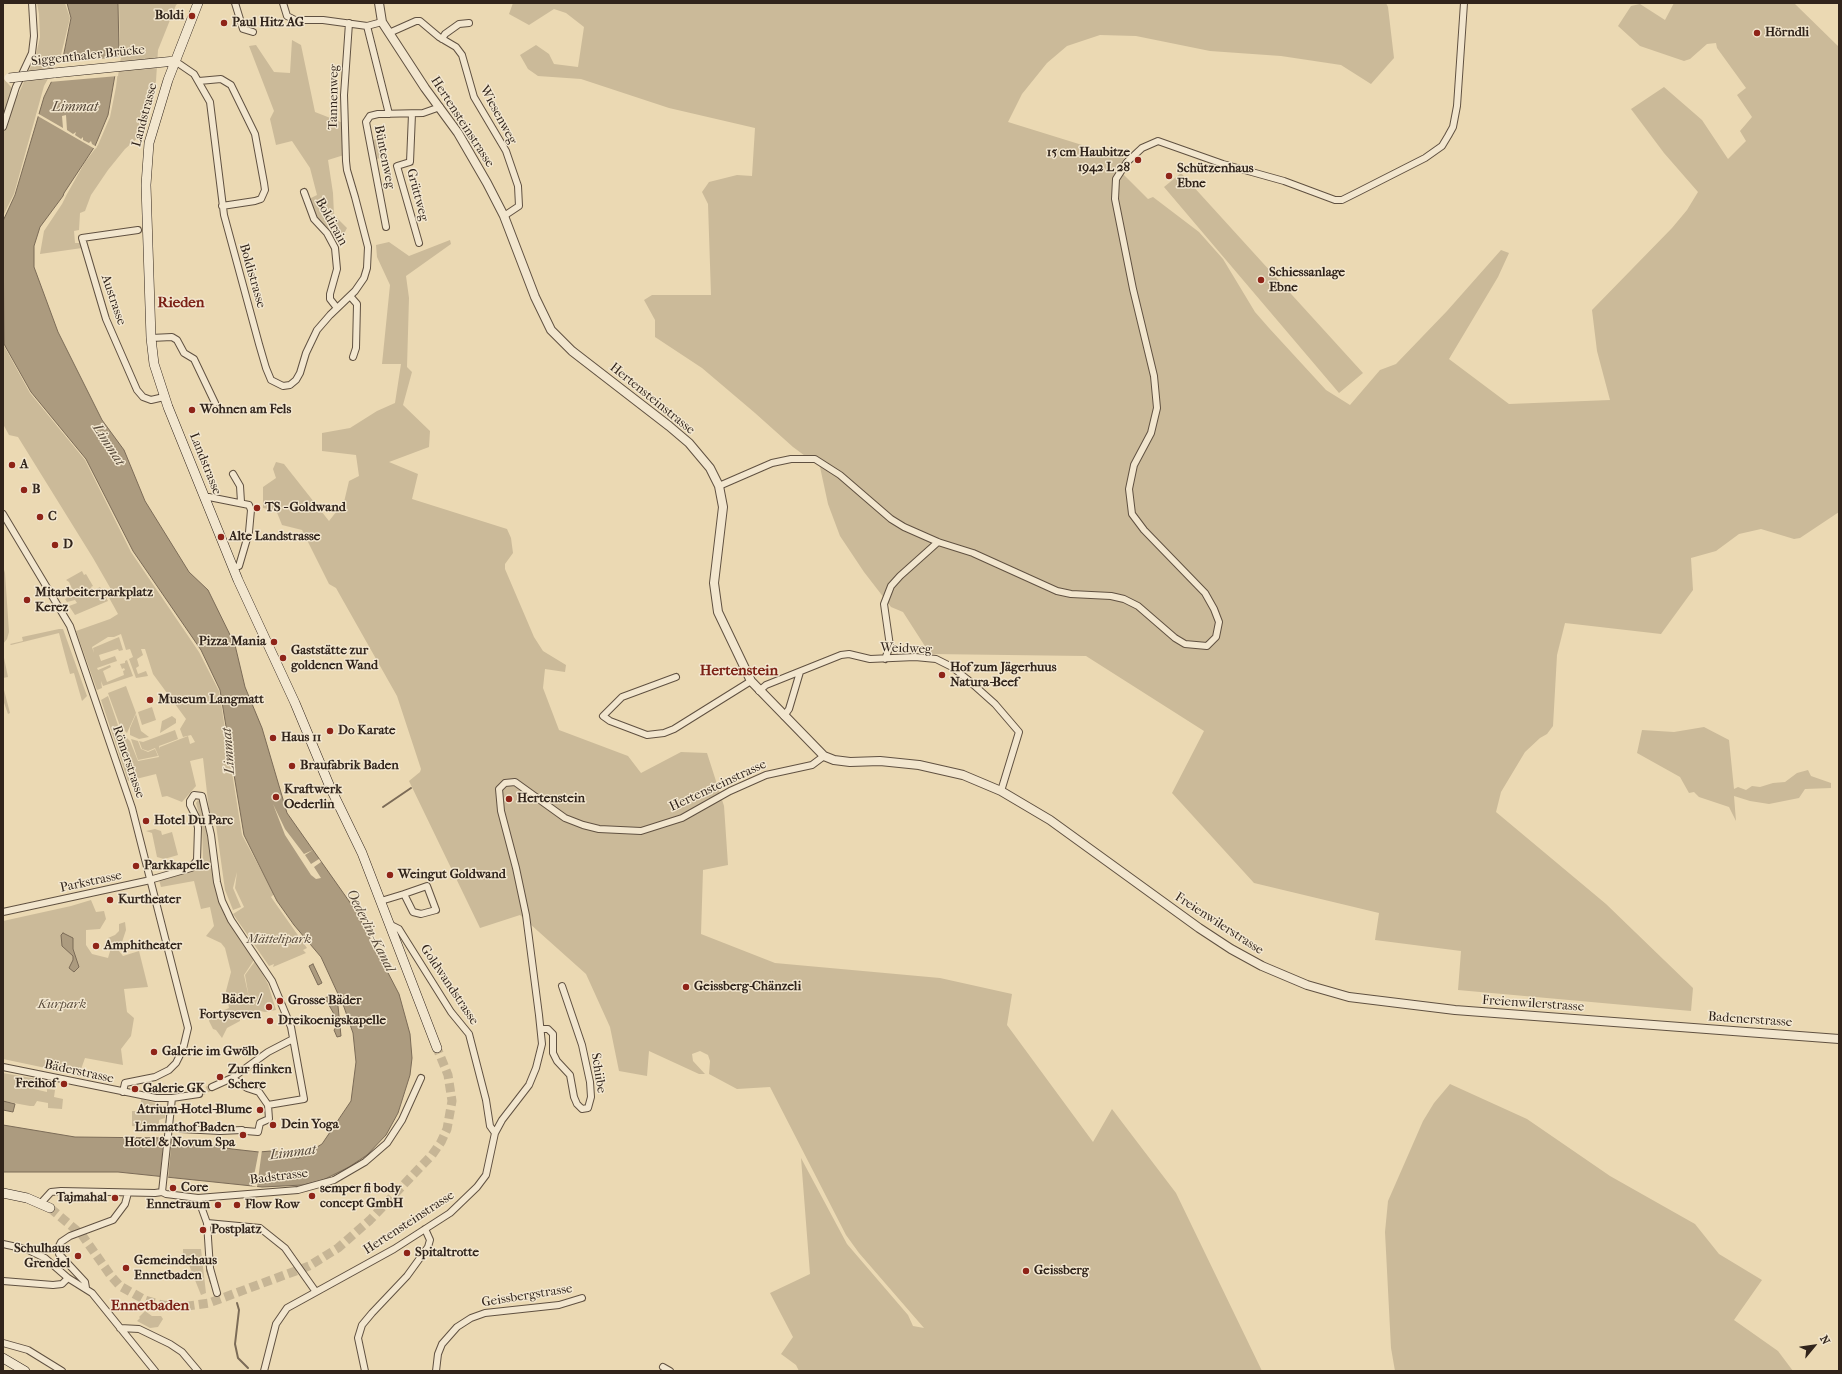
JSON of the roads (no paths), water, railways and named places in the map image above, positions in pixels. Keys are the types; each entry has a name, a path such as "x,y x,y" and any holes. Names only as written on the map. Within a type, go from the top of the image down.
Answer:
{"main road":[{"name":"Landstrasse","path":"198,3 175,61 153,126 147,160 146,185 151,338 154,364 164,397 233,568 255,619 295,703 330,787 358,844 381,901"},
{"name":"Siggenthaler Brücke","path":"3,78 175,61"},
{"path":"381,901 436,1045"},
{"path":"3,1193 27,1198 42,1203 50,1208"},
{"path":"3,1358 25,1371"}],"street":[{"path":"3,127 16,87 32,53 34,36 32,3"},
{"path":"235,3 243,29 253,32"},
{"path":"283,3 284,11 290,19 367,26 382,22"},
{"name":"Hertensteinstrasse","path":"264,1371 276,1324 280,1316 287,1308 370,1263 425,1229 458,1206 484,1179 488,1171 495,1133 502,1120 533,1077 541,1054 541,1029 526,915 501,810 499,789 505,783 515,782 565,818 583,825 599,829 641,831 682,818 730,791 766,775 812,765 824,756 759,691 751,681 718,612 715,600 714,583 723,518 723,507 719,486 710,468 689,443 572,351 551,330 537,302 504,216 460,137 382,22 379,3"},
{"path":"719,486 772,463 791,459 815,459 840,475 891,519 938,542 973,554 1057,591 1071,594 1111,596 1124,599 1138,606 1175,638 1186,644 1207,646 1216,637 1219,622 1214,608 1204,593 1144,530 1132,514 1129,489 1134,465 1151,433 1157,408 1154,376 1133,289 1114,199 1116,179 1127,162 1142,148 1158,141 1223,164 1284,181 1335,200 1342,200 1360,191 1425,158 1442,146 1453,128 1457,106 1464,3"},
{"name":"Wiesenweg","path":"389,33 416,21 420,21 442,39 456,47 462,55 474,97 506,152 518,186 519,206 504,216"},
{"path":"442,39 445,34 459,24 469,23"},
{"name":"Tannenweg","path":"347,170 344,95 349,24"},
{"path":"367,26 389,114"},
{"name":"Boldistrasse","path":"175,61 190,70 200,81 210,102 222,206 264,362 271,380 283,386 290,385 296,380 317,330 350,296 364,278 368,259 366,237 347,170"},
{"path":"200,81 221,79 228,82 255,134 265,190 261,199 255,202 222,206"},
{"name":"Büntenweg","path":"386,227 366,122 370,116 412,114 433,110 440,107"},
{"name":"Grüttweg","path":"412,114 410,162 397,166 419,243"},
{"name":"Boldirain","path":"304,192 314,219 328,233 335,248 338,269 330,294 330,299 337,308"},
{"name":"Austrasse","path":"138,230 82,238 106,319 137,390 143,397 152,400 164,397"},
{"path":"350,296 357,304 356,348 353,357"},
{"path":"151,338 172,337 176,340 184,353 194,359 215,403"},
{"path":"233,474 240,486 241,502"},
{"path":"204,498 209,496 249,505 251,510 249,532 239,566 233,568"},
{"name":"Römerstrasse","path":"3,514 70,626 124,779 188,1028 184,1049 176,1064 169,1070 155,1076 125,1083 123,1092"},
{"path":"885,659 890,646 884,604 891,586 938,542"},
{"name":"Weidweg","path":"759,691 766,685 838,656 849,654 870,659 915,657 936,659 952,667 968,679 1015,726 1019,732 1001,791"},
{"path":"784,716 789,709 800,672"},
{"path":"676,677 622,697 603,716 610,721 647,735 664,733 674,729 751,681"},
{"name":"Freienwilerstrasse","path":"824,756 834,760 850,762 880,761 919,765 963,775 1001,791 1050,820 1215,939 1262,966 1308,985 1349,997 1393,1004 1658,1026"},
{"name":"Parkstrasse","path":"3,912 151,880 194,866 197,862 197,822 189,803 192,796 200,795 204,799 212,835 217,882 225,908 231,920 270,976 291,1027 293,1039"},
{"path":"381,901 427,886 436,910 421,914 413,912 404,894"},
{"name":"Goldwandstrasse","path":"390,925 399,930 448,1006 469,1034 486,1100 490,1126 495,1133"},
{"name":"Schiibe","path":"541,1029 548,1029 553,1034 553,1053 557,1061 570,1075 574,1097 577,1104 582,1109 588,1108 591,1097 590,1082 582,1045 562,986"},
{"name":"Badenerstrasse","path":"1658,1026 1839,1039"},
{"path":"212,1087 232,1078 263,1055 293,1039 304,1099 268,1105"},
{"name":"Bäderstrasse","path":"3,1067 156,1098 172,1098 199,1094"},
{"path":"182,1129 220,1132 244,1130 258,1132 260,1123 269,1119 268,1105 259,1092 247,1088 232,1078"},
{"name":"Badstrasse","path":"42,1203 51,1192 162,1192 166,1194 198,1198 298,1190 334,1180 347,1173 376,1152 395,1132 421,1078"},
{"path":"162,1192 172,1098"},
{"path":"86,1288 85,1282 59,1254 59,1246 61,1242 70,1236 113,1220 125,1204 128,1193"},
{"path":"198,1198 207,1223 210,1268 217,1292"},
{"path":"207,1223 260,1228 285,1248 316,1292"},
{"path":"365,1371 358,1338 362,1325 407,1276 428,1247 430,1238 425,1229"},
{"path":"3,1244 26,1249 36,1253 45,1258 68,1278 92,1293 155,1371"},
{"path":"3,1281 53,1285 62,1284 68,1278"},
{"name":"Geissbergstrasse","path":"436,1371 438,1354 442,1344 456,1327 471,1318 485,1313 559,1305 582,1298"},
{"path":"120,1328 139,1330 170,1344 182,1352 198,1371"},
{"path":"3,1343 28,1350 62,1371"},
{"path":"663,1367 670,1371"}],"water":[{"name":"Limmat","path":"67,3 118,3 119,52 108,115 95,146 63,196 40,227 34,246 34,267 58,332 102,420 124,450 145,501 189,572 208,590 235,645 245,687 262,728 287,813 356,911 399,994 410,1034 412,1058 410,1075 398,1113 386,1135 367,1155 349,1167 323,1180 303,1185 262,1187 118,1172 3,1172 3,1125 75,1137 167,1138 232,1149 289,1153 296,1158 299,1158 322,1144 351,1101 356,1062 353,1033 344,1007 321,957 294,925 277,901 244,835 220,690 201,650 133,551 86,459 31,392 4,344 3,221 15,195 44,97 63,58 71,18"},
{"path":"63,933 73,938 73,949 79,967 74,972 69,968 73,960 73,956 62,946 61,935"},
{"path":"313,964 322,983 318,985 309,966"},
{"path":"329,996 338,1006 341,1036 337,1037 334,1030 339,1023 325,998"},
{"path":"3,1101 15,1104 13,1112 3,1110"}],"waterway":[{"path":"383,807 411,788"},
{"path":"207,1270 211,1283"},
{"path":"237,1303 239,1310 235,1344 238,1358 248,1368"}],"tunnel":[{"path":"50,1208 82,1235 111,1276 120,1286 145,1300 162,1305 181,1307 209,1303 309,1266 338,1248 370,1220 432,1155 441,1142 447,1129 452,1101 448,1075 437,1048"},
{"path":"199,1094 212,1087"}],"place":[{"name":"Boldi","path":"192,16"},
{"name":"Paul Hitz AG","path":"224,23"},
{"name":"Hörndli","path":"1757,33"},
{"name":"15 cm Haubitze 1942 L 28","path":"1138,160"},
{"name":"Schützenhaus Ebne","path":"1169,176"},
{"name":"Schiessanlage Ebne","path":"1261,280"},
{"name":"Wohnen am Fels","path":"192,410"},
{"name":"A","path":"12,465"},
{"name":"B","path":"24,490"},
{"name":"TS - Goldwand","path":"257,508"},
{"name":"C","path":"40,517"},
{"name":"Alte Landstrasse","path":"221,537"},
{"name":"D","path":"55,545"},
{"name":"Mitarbeiterparkplatz Kerez","path":"27,600"},
{"name":"Pizza Mania","path":"274,642"},
{"name":"Gaststätte zur goldenen Wand","path":"283,658"},
{"name":"Hof zum Jägerhuus Natura-Beef","path":"942,675"},
{"name":"Museum Langmatt","path":"150,700"},
{"name":"Do Karate","path":"330,731"},
{"name":"Haus 11","path":"273,738"},
{"name":"Braufabrik Baden","path":"292,766"},
{"name":"Kraftwerk Oederlin","path":"276,797"},
{"name":"Hertenstein","path":"509,799"},
{"name":"Hotel Du Parc","path":"146,821"},
{"name":"Parkkapelle","path":"136,866"},
{"name":"Weingut Goldwand","path":"390,875"},
{"name":"Kurtheater","path":"110,900"},
{"name":"Amphitheater","path":"96,946"},
{"name":"Geissberg-Chänzeli","path":"686,987"},
{"name":"Grosse Bäder","path":"280,1001"},
{"name":"Bäder / Fortyseven","path":"269,1007"},
{"name":"Dreikoenigskapelle","path":"270,1021"},
{"name":"Galerie im Gwölb","path":"154,1052"},
{"name":"Zur flinken Schere","path":"220,1077"},
{"name":"Freihof","path":"64,1084"},
{"name":"Galerie GK","path":"135,1089"},
{"name":"Atrium-Hotel-Blume","path":"260,1110"},
{"name":"Dein Yoga","path":"273,1125"},
{"name":"Limmathof Baden Hotel & Novum Spa","path":"243,1135"},
{"name":"Core","path":"173,1188"},
{"name":"semper fi body concept GmbH","path":"312,1196"},
{"name":"Tajmahal","path":"115,1198"},
{"name":"Ennetraum","path":"218,1205"},
{"name":"Flow Row","path":"237,1205"},
{"name":"Postplatz","path":"203,1230"},
{"name":"Spitaltrotte","path":"407,1253"},
{"name":"Schulhaus Grendel","path":"78,1256"},
{"name":"Gemeindehaus Ennetbaden","path":"126,1268"},
{"name":"Geissberg","path":"1026,1271"}],"district":[{"name":"Rieden","path":"181,303"},
{"name":"Hertenstein","path":"739,671"},
{"name":"Ennetbaden","path":"150,1306"}],"water label":[{"name":"Oederlin-Kanal","path":"370,931"}],"park label":[{"name":"Mättelipark","path":"279,940"},
{"name":"Kurpark","path":"62,1005"}]}
